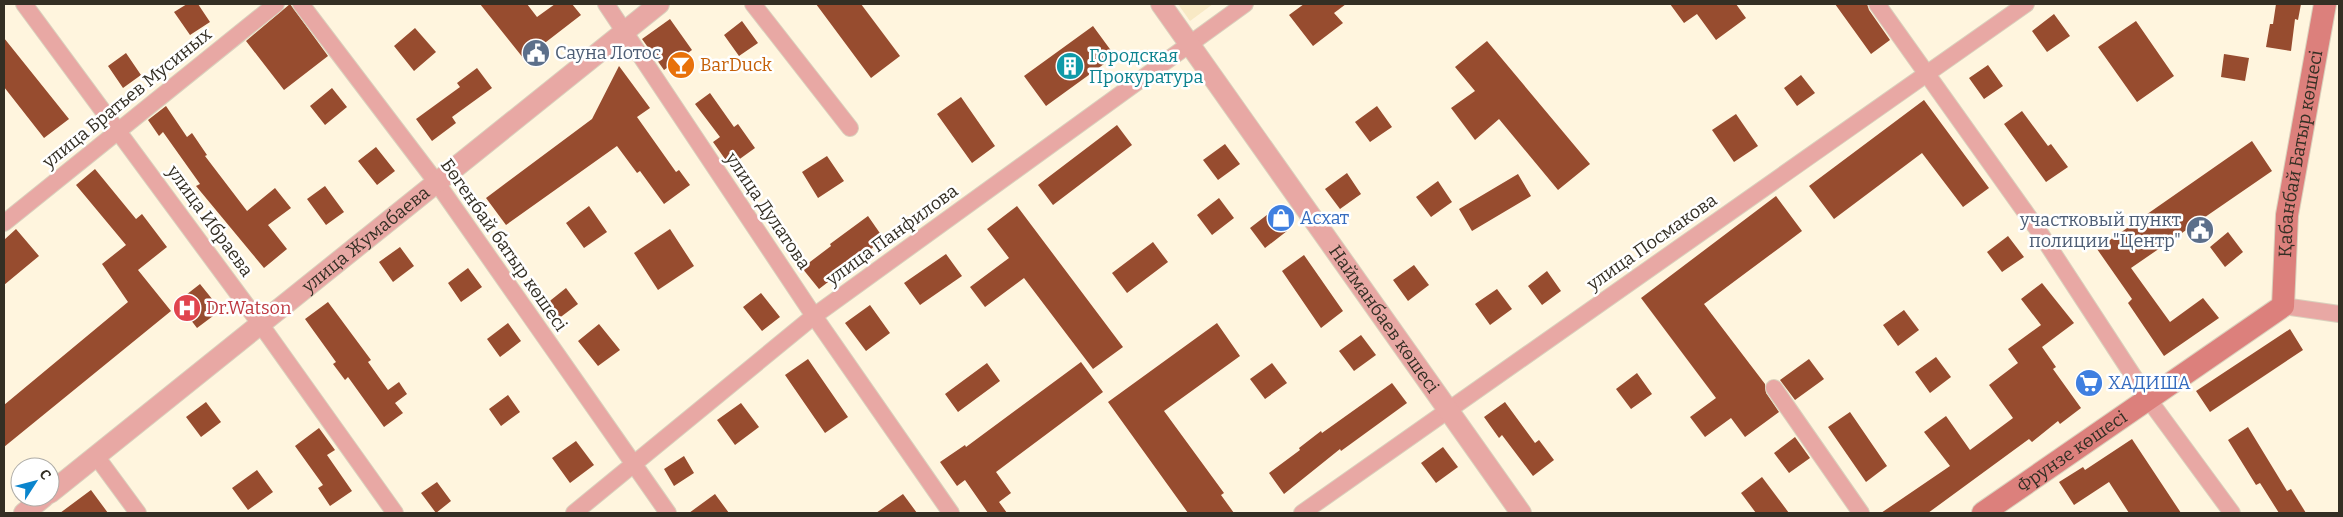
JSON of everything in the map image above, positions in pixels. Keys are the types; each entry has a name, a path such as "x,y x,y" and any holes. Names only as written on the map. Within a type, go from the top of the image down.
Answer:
{"main road":[{"name":"Қабанбай Батыр көшесі","path":"2283,306 2287,215 2325,4"},
{"name":"Фрунзе көшесі","path":"1983,513 2150,400 2283,306"}],"street":[{"name":"улица Ибраева","path":"24,4 119,130 395,513"},
{"name":"улица Братьев Мусиных","path":"4,223 276,4"},
{"name":"Бөгенбай батыр көшесі","path":"301,4 437,184 668,513"},
{"name":"улица Дулатова","path":"606,4 814,316 951,513"},
{"name":"улица Жумабаева","path":"60,485 659,4"},
{"path":"753,4 850,128"},
{"name":"Найманбаев көшесі","path":"1161,4 1522,513"},
{"name":"улица Панфилова","path":"574,513 814,316 1245,4"},
{"path":"1877,4 2038,230 2150,400 2232,513"},
{"name":"улица Посмакова","path":"1302,513 2026,4"},
{"path":"2283,306 2339,314"},
{"path":"1774,388 1861,513"},
{"path":"96,456 138,513"}],"shaded area":[{"path":"1178,4 1213,4 1190,21"}],"building":[{"path":"187,4 198,4 210,22 190,35 174,12"},
{"path":"290,4 328,56 284,90 246,41"},
{"path":"480,4 527,4 537,17 555,4 572,4 581,15 524,59"},
{"path":"816,4 861,4 900,56 871,78"},
{"path":"1304,4 1346,4 1334,13 1343,23 1313,46 1289,15"},
{"path":"1670,4 1736,4 1746,18 1716,40 1697,14 1684,23"},
{"path":"1835,4 1867,4 1869,10 1890,40 1871,54"},
{"path":"2276,4 2301,4 2298,20 2295,19 2291,51 2266,47 2270,24 2273,24"},
{"path":"2054,14 2070,36 2047,52 2032,31"},
{"path":"670,19 692,50 664,70 642,39"},
{"path":"742,21 758,43 739,56 724,35"},
{"path":"2136,21 2174,76 2137,102 2098,47"},
{"name":"Городская Прокуратура","path":"1093,26 1115,56 1046,106 1024,76"},
{"path":"415,28 436,52 414,71 394,46"},
{"path":"4,38 69,119 44,138 4,87"},
{"path":"1487,41 1590,164 1558,190 1499,119 1475,140 1451,108 1475,91 1455,67"},
{"path":"126,53 141,75 123,88 108,66"},
{"path":"2224,54 2249,58 2245,81 2221,77"},
{"path":"1988,65 2003,86 1984,99 1969,78"},
{"path":"619,66 650,108 637,117 676,172 679,170 690,185 664,204 640,171 637,173 617,146 506,225 486,198 592,119"},
{"path":"477,68 492,88 452,117 456,123 432,141 416,119 460,87 457,83"},
{"path":"1801,75 1815,93 1797,106 1784,88"},
{"path":"332,88 347,107 325,125 310,106"},
{"path":"710,93 734,127 738,124 755,148 730,166 713,142 720,137 695,104"},
{"path":"961,97 995,146 972,163 937,114"},
{"path":"1924,100 1989,188 1963,207 1922,153 1834,219 1809,186"},
{"path":"166,106 187,137 192,133 207,155 205,156 247,211 275,188 291,208 268,225 287,249 264,268 196,186 200,184 163,132 159,136 148,120"},
{"path":"1377,106 1392,127 1370,142 1355,122"},
{"path":"2022,111 2048,146 2051,144 2068,167 2046,182 2004,124"},
{"path":"1736,114 1758,146 1734,162 1712,130"},
{"path":"1117,125 1132,145 1053,205 1038,185"},
{"path":"2252,141 2272,171 2131,268 2170,322 2203,298 2219,318 2164,356 2128,303 2132,299 2097,249"},
{"path":"1225,144 1240,164 1218,180 1203,160"},
{"path":"376,147 395,171 377,185 358,161"},
{"path":"827,156 844,181 818,198 802,172"},
{"path":"95,169 136,219 142,214 167,247 138,270 171,311 4,447 4,405 128,302 102,264 126,245 76,185"},
{"path":"1347,173 1361,194 1340,209 1325,189"},
{"path":"1518,174 1531,196 1472,231 1459,209"},
{"path":"1438,181 1452,202 1431,217 1416,197"},
{"path":"325,186 344,212 326,225 307,199"},
{"path":"1776,196 1802,231 1704,304 1765,384 1766,393 1779,412 1745,437 1731,418 1705,437 1690,417 1716,398 1641,298"},
{"path":"1219,198 1234,218 1212,235 1197,215"},
{"path":"589,206 607,232 584,248 566,223"},
{"path":"1017,206 1123,347 1093,369 1024,278 985,307 970,287 1009,258 987,229"},
{"path":"1272,211 1287,231 1265,248 1250,228"},
{"path":"868,216 884,239 819,289 802,268 831,246 830,244"},
{"path":"16,229 39,256 4,285 4,240"},
{"path":"670,229 694,266 658,290 634,253"},
{"path":"2228,232 2243,252 2225,267 2210,247"},
{"path":"2008,236 2024,257 2002,272 1987,252"},
{"path":"1153,242 1168,262 1127,293 1112,273"},
{"path":"400,247 414,266 393,282 379,262"},
{"path":"946,254 962,276 920,305 904,283"},
{"path":"1304,255 1343,311 1321,328 1282,271"},
{"path":"1414,265 1429,285 1408,301 1393,280"},
{"path":"468,268 482,287 461,302 448,283"},
{"path":"1547,271 1561,291 1542,305 1528,286"},
{"path":"2042,283 2074,323 2042,347 2056,367 2053,369 2081,408 2060,424 2058,421 2032,442 2029,439 1928,513 1881,513 1950,466 1924,432 1946,416 1970,450 2013,418 1989,385 2018,363 2008,349 2041,325 2021,299"},
{"path":"200,284 221,310 197,328 177,302"},
{"path":"566,288 578,304 558,319 546,304"},
{"path":"1497,289 1512,309 1490,325 1475,304"},
{"path":"761,293 780,317 762,331 743,307"},
{"path":"328,302 371,360 368,362 388,390 399,382 407,394 395,403 403,413 384,427 348,377 345,380 333,364 336,362 305,319"},
{"path":"870,305 890,333 866,351 845,323"},
{"path":"1904,310 1919,330 1898,346 1883,325"},
{"path":"508,323 521,341 500,357 487,339"},
{"path":"1217,323 1240,356 1164,411 1224,493 1221,495 1234,513 1188,513 1108,402"},
{"path":"599,324 620,350 598,366 578,341"},
{"path":"2290,329 2303,350 2210,412 2196,391"},
{"path":"1361,335 1376,355 1354,371 1339,351"},
{"path":"1936,357 1951,377 1930,393 1915,372"},
{"path":"808,359 848,417 825,433 785,375"},
{"path":"1809,359 1824,379 1795,400 1780,380"},
{"path":"1081,362 1103,392 996,472 1011,493 999,502 1007,513 988,513 965,480 957,486 940,462 965,445 966,447"},
{"path":"987,363 1000,381 958,412 945,394"},
{"path":"1272,363 1287,383 1265,399 1250,379"},
{"path":"1637,373 1652,394 1631,409 1616,389"},
{"path":"1392,383 1407,403 1341,451 1340,449 1284,494 1269,473 1300,450 1299,448 1321,431 1322,433"},
{"path":"508,395 520,412 501,426 489,409"},
{"path":"206,402 221,422 201,437 186,417"},
{"path":"1505,402 1535,443 1539,440 1554,460 1533,476 1502,435 1499,438 1484,417"},
{"path":"741,403 759,427 735,445 717,420"},
{"path":"1850,412 1887,466 1866,482 1828,427"},
{"path":"2248,427 2287,491 2291,489 2306,513 2279,513 2260,483 2256,485 2228,440"},
{"path":"319,428 335,450 327,455 352,491 330,506 318,488 323,485 295,446"},
{"path":"1795,437 1810,458 1789,473 1774,453"},
{"path":"2132,439 2181,513 2129,513 2109,482 2074,505 2059,482 2083,467 2085,470"},
{"path":"576,441 594,465 570,483 552,458"},
{"path":"1443,447 1458,467 1436,483 1421,463"},
{"path":"684,456 694,473 674,486 664,469"},
{"path":"257,470 273,492 248,510 232,488"},
{"path":"1762,477 1789,513 1756,513 1741,493"},
{"path":"437,482 451,501 436,513 421,493"},
{"path":"91,490 108,513 60,513"},
{"path":"715,494 729,513 689,513"},
{"path":"903,494 917,513 876,513"}],"place":[{"name":"Сауна Лотос","path":"536,53"},
{"name":"BarDuck","path":"681,65"},
{"name":"Городская Прокуратура","path":"1070,66"},
{"name":"Асхат","path":"1281,218"},
{"name":"участковый пункт полиции \"Центр\"","path":"2200,230"},
{"name":"Dr.Watson","path":"187,308"},
{"name":"ХАДИША","path":"2089,383"}]}
